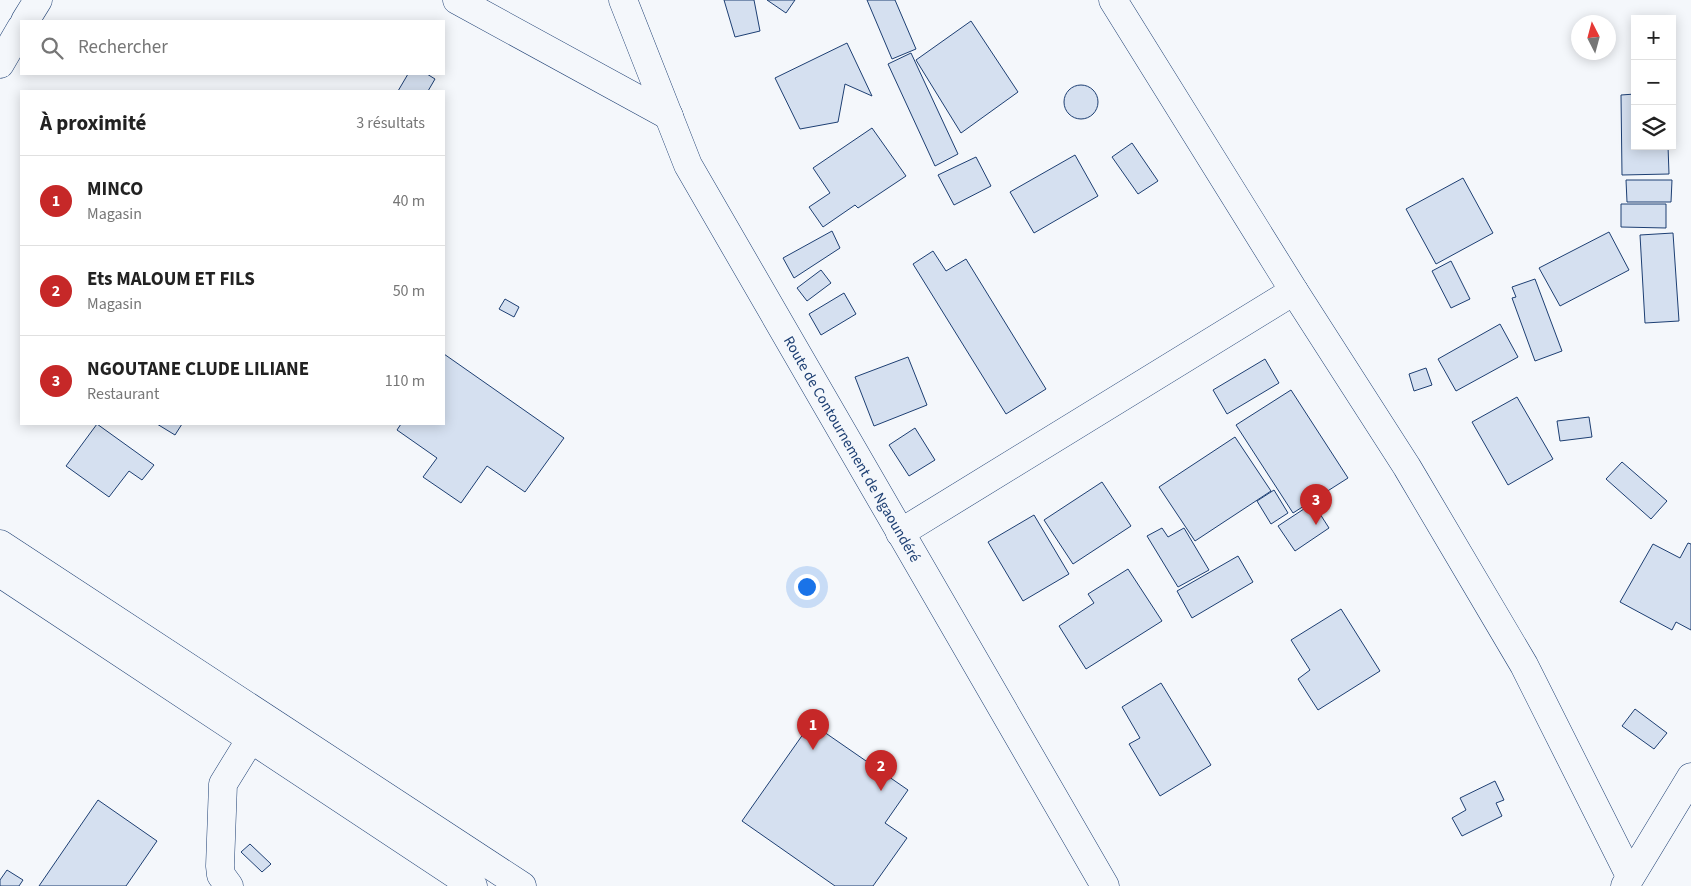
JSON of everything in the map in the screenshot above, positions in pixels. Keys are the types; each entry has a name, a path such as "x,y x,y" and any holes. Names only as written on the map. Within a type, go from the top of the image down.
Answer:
{"street":[{"path":"26,20 38,0"},
{"path":"457,0 668,116"},
{"name":"Route de Contournement de Ngaoundéré","path":"623,0 688,165 1105,886"},
{"path":"1113,0 1294,291 1407,466 1524,666 1628,881"},
{"path":"0,64 20,30"},
{"path":"900,533 1294,291"},
{"path":"0,544 473,886"},
{"path":"0,574 522,886"},
{"path":"229,886 222,875 220,866 221,793 223,784 257,728"},
{"path":"1628,881 1691,778"}],"building":[{"path":"724,0 754,0 760,31 735,37"},
{"path":"767,0 795,0 786,13"},
{"path":"867,0 895,0 916,49 892,59"},
{"path":"971,21 1018,92 961,133 916,60"},
{"path":"847,43 872,96 845,84 838,122 800,129 775,78"},
{"path":"911,53 958,154 935,166 888,64"},
{"path":"407,75 429,75 435,79 429,90 399,90"},
{"path":"1081,85 1093,90 1098,102 1093,114 1081,119 1069,114 1064,102 1069,90"},
{"path":"1631,94 1631,150 1668,150 1669,174 1622,175 1621,95"},
{"path":"872,128 906,176 858,208 855,205 823,227 809,207 830,193 813,168"},
{"path":"1132,143 1158,181 1138,194 1112,157"},
{"path":"1075,155 1098,196 1034,233 1010,192"},
{"path":"976,157 991,186 954,205 938,175"},
{"path":"1463,178 1493,233 1436,264 1406,209"},
{"path":"1626,180 1672,180 1671,202 1627,202"},
{"path":"1621,204 1666,204 1666,228 1621,227"},
{"path":"832,231 840,248 794,278 783,258"},
{"path":"1609,232 1629,270 1560,306 1539,268"},
{"path":"1673,233 1679,321 1645,323 1640,235"},
{"path":"933,251 946,271 966,259 1046,389 1006,414 913,264"},
{"path":"1451,261 1470,299 1451,308 1432,271"},
{"path":"821,270 831,283 807,301 797,288"},
{"path":"1535,279 1562,351 1535,361 1512,298 1516,297 1512,287"},
{"path":"844,293 856,314 821,335 809,314"},
{"path":"505,299 519,307 514,317 499,309"},
{"path":"1500,324 1518,357 1456,391 1438,359"},
{"path":"445,355 564,438 525,492 487,466 461,503 423,477 437,458 397,430 400,425 445,425"},
{"path":"908,357 927,405 874,426 855,377"},
{"path":"1265,359 1279,383 1227,414 1213,390"},
{"path":"1426,368 1432,385 1414,391 1409,374"},
{"path":"1291,390 1348,478 1293,513 1236,425"},
{"path":"1517,397 1553,459 1508,485 1472,422"},
{"path":"1589,417 1592,437 1560,441 1557,421"},
{"path":"96,425 154,465 142,480 129,471 109,497 66,466"},
{"path":"159,425 181,425 175,435"},
{"path":"915,428 935,460 909,476 889,445"},
{"path":"1235,437 1271,491 1195,541 1159,487"},
{"path":"1622,462 1667,501 1651,519 1606,479"},
{"path":"1102,482 1131,526 1073,564 1044,520"},
{"path":"1274,490 1288,513 1271,524 1257,501"},
{"path":"1313,503 1329,528 1295,551 1278,526"},
{"path":"1034,515 1069,574 1023,601 988,542"},
{"path":"1162,528 1168,537 1184,528 1209,570 1178,587 1147,536"},
{"path":"1688,543 1691,544 1691,630 1676,622 1672,630 1620,602 1653,544 1680,558"},
{"path":"1238,556 1253,582 1192,618 1177,591"},
{"path":"1128,569 1162,621 1086,669 1059,626 1094,603 1088,594"},
{"path":"1341,609 1380,671 1318,710 1298,679 1310,670 1291,640"},
{"path":"1161,683 1211,765 1160,796 1129,744 1140,738 1122,707"},
{"path":"1635,709 1667,733 1654,749 1622,726"},
{"path":"814,725 908,790 885,823 907,838 873,886 835,886 742,821 806,730 808,732"},
{"path":"1495,781 1504,800 1496,803 1502,816 1462,836 1452,818 1466,810 1460,798"},
{"path":"98,800 157,841 126,886 39,886"},
{"path":"250,844 271,864 262,872 241,852"},
{"path":"7,870 23,880 19,886 0,886 0,880"}],"place":[{"name":"NGOUTANE CLUDE LILIANE","path":"1316,525"},
{"name":"MINCO","path":"813,750"},
{"name":"Ets MALOUM ET FILS","path":"881,791"}]}
